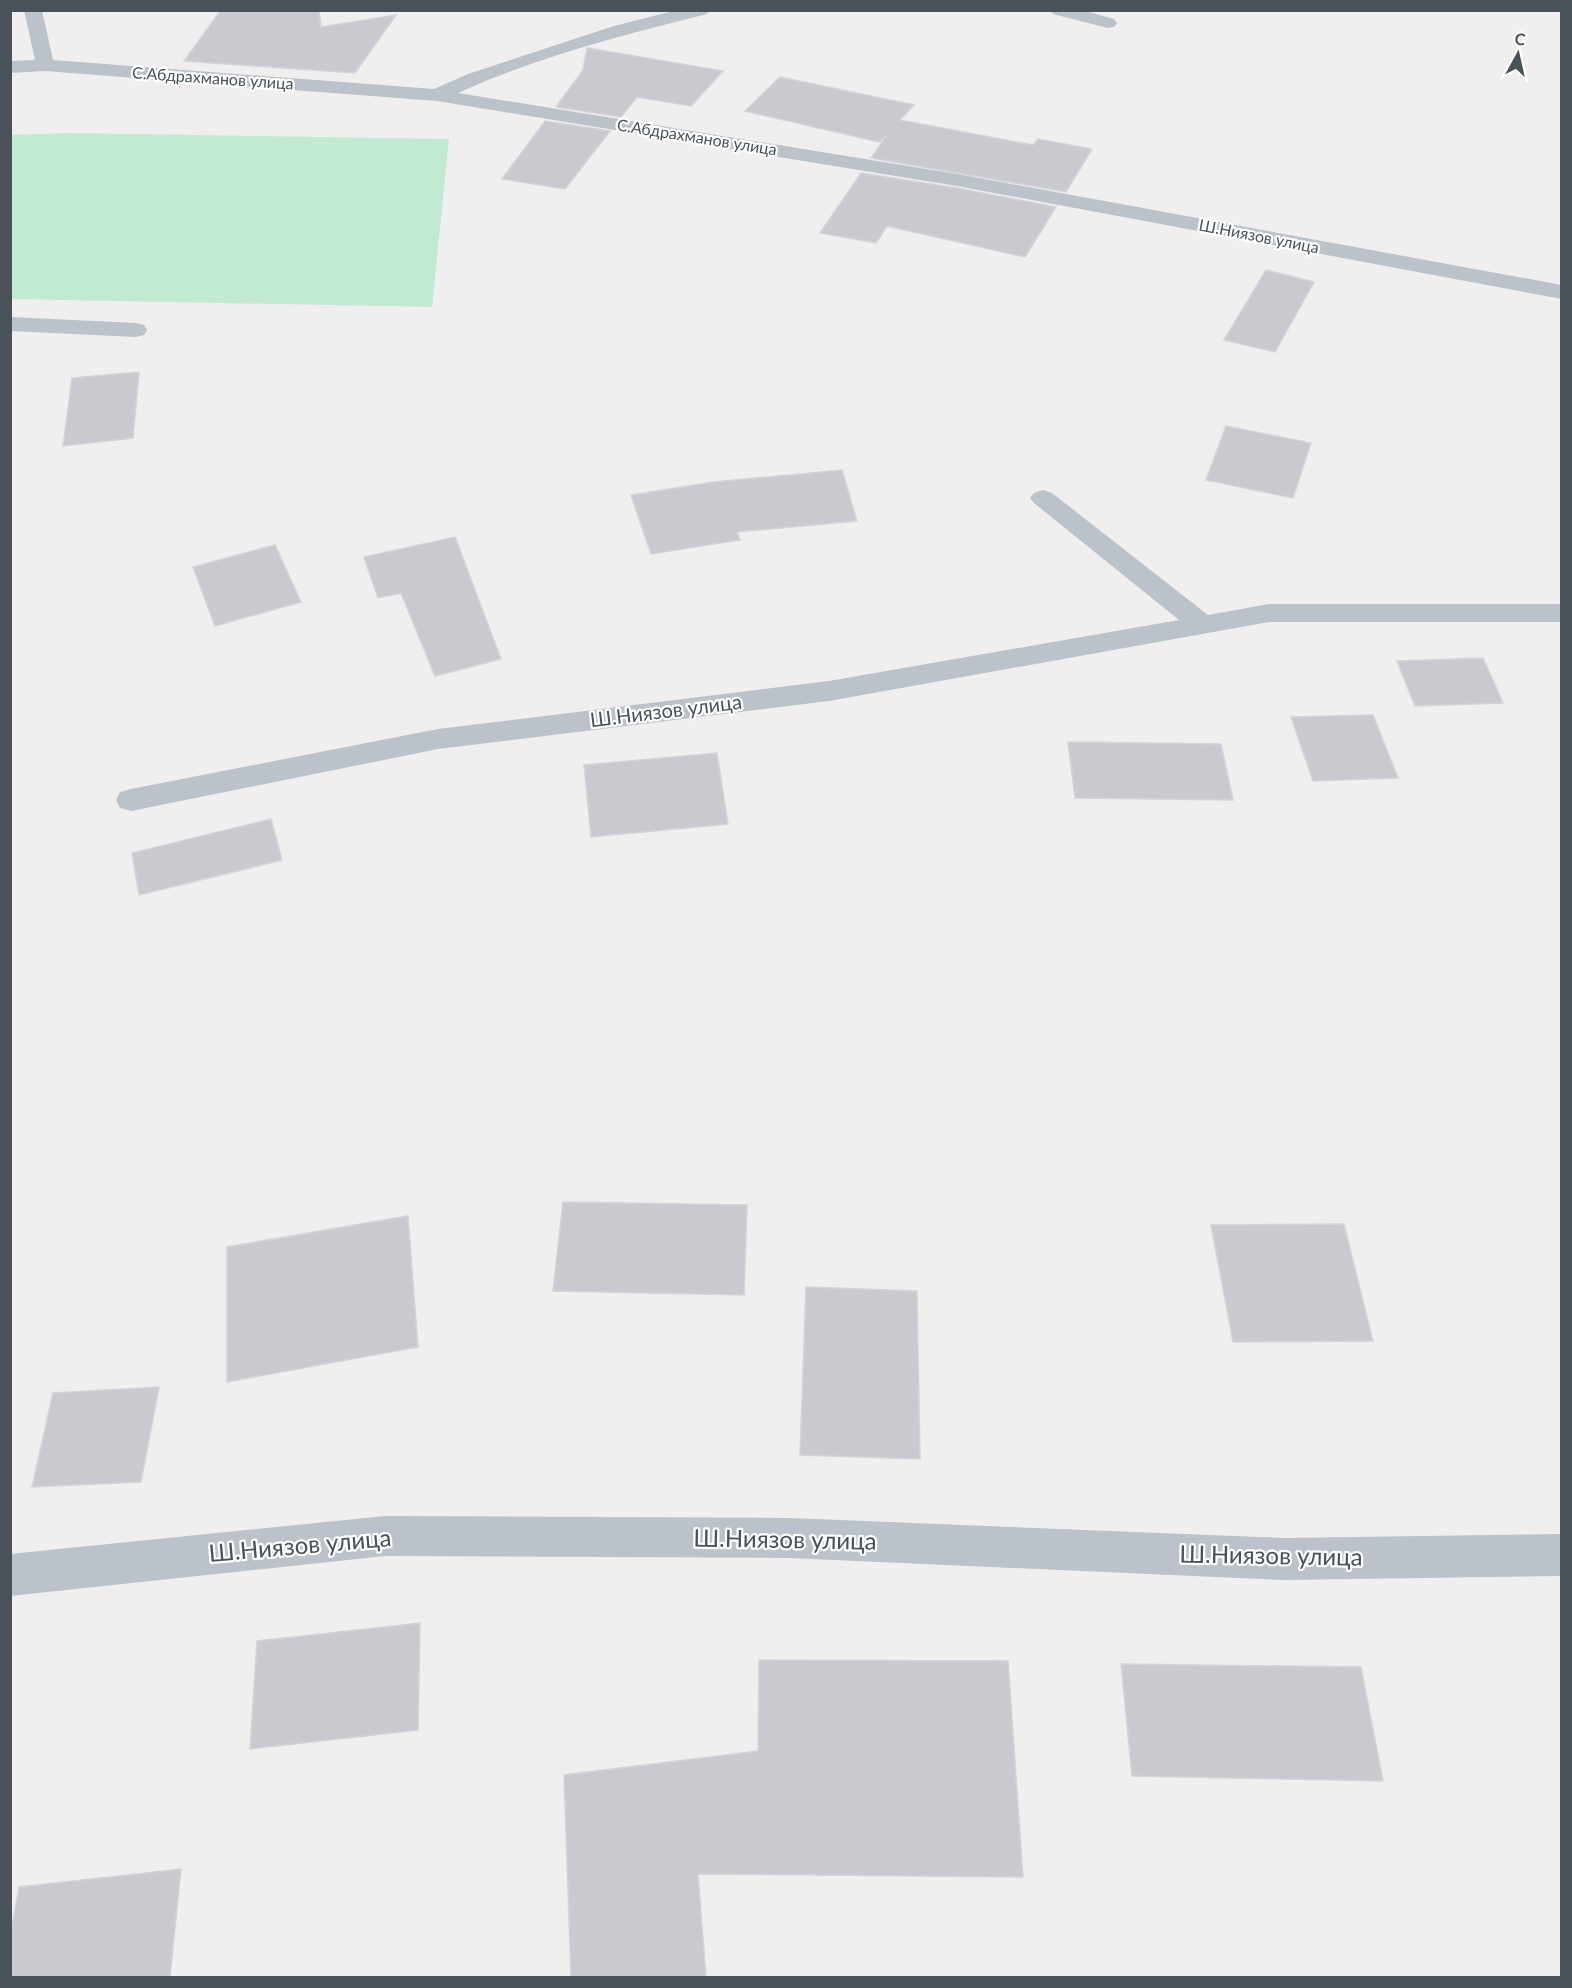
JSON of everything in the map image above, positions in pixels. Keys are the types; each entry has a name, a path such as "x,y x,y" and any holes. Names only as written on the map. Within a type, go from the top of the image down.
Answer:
{"street":[{"path":"33,10 45,65"},
{"name":"С.Абдрахманов улица","path":"437,95 475,78 620,30 701,10"},
{"path":"1059,10 1108,23"},
{"name":"С.Абдрахманов улица","path":"10,67 45,65 437,95 957,180"},
{"name":"Ш.Ниязов улица","path":"957,180 1562,292"},
{"path":"10,324 136,330"},
{"path":"1043,498 1203,625"},
{"name":"Ш.Ниязов улица","path":"131,800 438,739 829,691 1269,613 1562,613"},
{"name":"Ш.Ниязов улица","path":"10,1575 385,1536 789,1538 1284,1559 1562,1555"}],"green space":[{"path":"69,133 449,139 432,307 11,299 11,135"}],"building":[{"path":"221,10 319,10 321,27 396,15 355,73 184,61"},
{"path":"587,48 723,71 691,106 637,97 621,117 556,107 583,70"},
{"path":"780,77 914,105 900,120 1033,145 1038,139 1092,149 1066,192 871,158 887,135 879,142 745,111"},
{"path":"545,121 610,131 565,189 502,179"},
{"path":"861,173 1056,207 1025,257 887,226 876,243 820,233"},
{"path":"1266,270 1314,282 1275,352 1224,340"},
{"path":"139,372 133,438 63,446 72,378"},
{"path":"1226,426 1311,443 1293,498 1206,480"},
{"path":"842,470 857,521 737,532 740,540 651,554 631,495 713,482"},
{"path":"455,537 501,659 435,676 401,593 378,598 364,557"},
{"path":"275,545 301,602 215,626 193,567"},
{"path":"1483,658 1503,703 1415,706 1397,661"},
{"path":"1373,715 1398,778 1313,781 1291,717"},
{"path":"1068,742 1221,744 1233,800 1075,798"},
{"path":"717,753 728,824 591,837 584,765"},
{"path":"271,819 282,860 139,895 132,853"},
{"path":"563,1202 747,1205 744,1295 553,1291"},
{"path":"408,1216 418,1347 227,1382 227,1247"},
{"path":"1344,1224 1373,1341 1233,1342 1211,1225"},
{"path":"806,1287 917,1291 920,1459 800,1455"},
{"path":"159,1387 141,1482 32,1487 53,1393"},
{"path":"420,1623 418,1730 250,1749 257,1641"},
{"path":"759,1660 1008,1661 1023,1877 698,1874 706,1977 571,1977 564,1775 758,1751"},
{"path":"1121,1664 1361,1667 1383,1781 1132,1776"},
{"path":"181,1869 170,1977 10,1977 10,1938 19,1887"}]}
